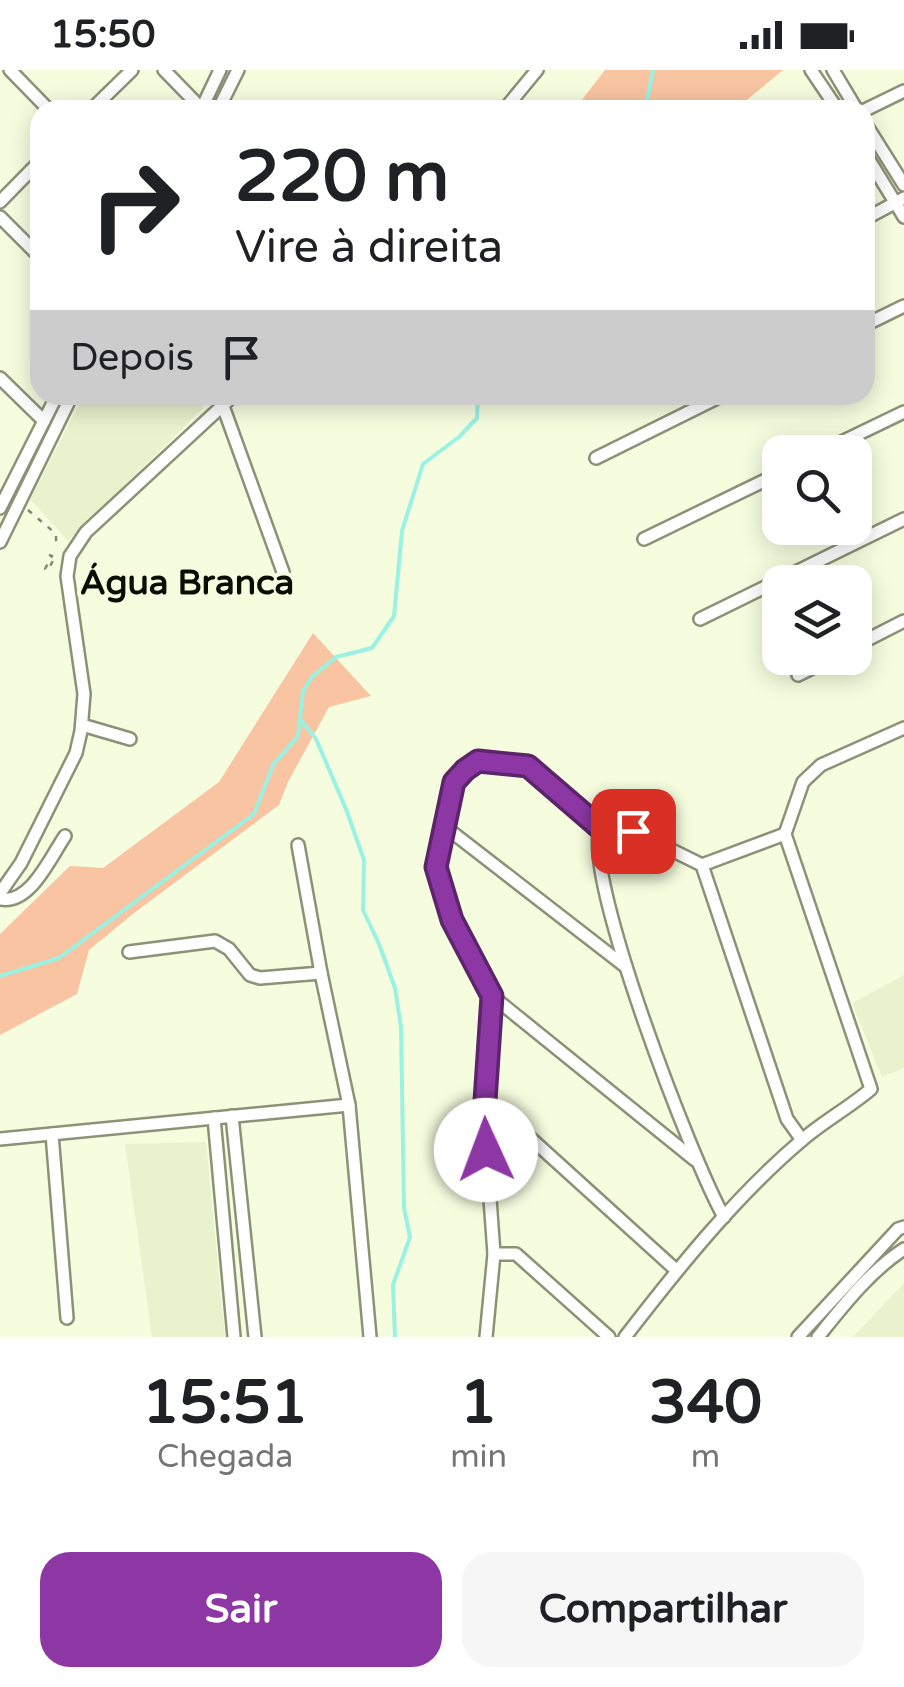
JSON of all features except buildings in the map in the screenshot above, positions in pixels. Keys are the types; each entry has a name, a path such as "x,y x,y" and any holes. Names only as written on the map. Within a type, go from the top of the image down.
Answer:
{"street":[{"path":"10,70 39,100"},
{"path":"101,100 132,70"},
{"path":"164,70 192,100"},
{"path":"205,100 220,70"},
{"path":"223,100 238,70"},
{"path":"512,100 537,70"},
{"path":"811,70 831,100"},
{"path":"833,70 851,100"},
{"path":"875,105 904,91"},
{"path":"875,139 904,185"},
{"path":"875,167 900,201 904,217"},
{"path":"0,202 30,171"},
{"path":"875,213 900,201"},
{"path":"0,217 30,247"},
{"path":"875,320 904,306"},
{"path":"0,378 44,421"},
{"path":"0,508 52,405"},
{"path":"0,542 67,405"},
{"path":"65,836 25,894 10,901 0,896 22,863 76,753 82,725 84,694 67,576 70,558 86,532 216,405"},
{"path":"223,405 283,572"},
{"path":"596,458 703,405"},
{"path":"856,435 904,412"},
{"path":"644,539 762,481"},
{"path":"700,619 904,520"},
{"path":"872,637 904,621"},
{"path":"82,725 130,739"},
{"path":"494,1254 516,1254 608,1335 626,1337 676,1270 724,1216 802,1140 872,1086 785,834 808,776 821,764 857,752 904,728"},
{"path":"697,1162 492,996 452,920 437,873 436,859 454,782 470,766 482,761 532,767 600,828 633,831 702,864 785,834"},
{"path":"444,826 626,967"},
{"path":"600,828 598,854 626,967 697,1162 724,1216"},
{"path":"298,845 349,1105 370,1337"},
{"path":"702,864 787,1120 802,1140"},
{"path":"130,952 216,941 229,949 250,975 260,978 321,972"},
{"path":"486,1337 494,1254 484,1116 492,996"},
{"path":"0,1139 349,1105"},
{"path":"232,1116 255,1337"},
{"path":"484,1116 510,1124 527,1135 676,1270"},
{"path":"214,1118 234,1337"},
{"path":"52,1134 67,1318"},
{"path":"798,1337 904,1227"},
{"path":"818,1337 867,1282 904,1249"}],"path":[{"path":"19,504 52,529 70,558"},
{"path":"49,555 52,556 45,569 48,570 55,557 70,558"}],"shaded area":[{"path":"605,70 783,70 747,100 582,100"},
{"path":"79,405 203,405 68,541 30,499"},
{"path":"313,633 371,696 329,707 279,805 89,950 77,994 0,1035 0,934 70,866 103,868 219,782"},
{"path":"904,975 904,1068 882,1077 852,1003"},
{"path":"206,1142 225,1337 152,1337 125,1144"},
{"path":"904,1283 904,1337 853,1337"}],"waterway":[{"path":"647,100 653,70"},
{"path":"0,976 59,958 254,814 273,765 298,736 303,691 312,677 336,657 372,648 394,616 402,531 423,464 477,418 478,405"},
{"path":"300,719 316,739 364,860 363,910 395,988 401,1027 404,1208 410,1237 393,1285 395,1337"}],"district":[{"name":"Água Branca","path":"187,582"}],"route":[{"path":"486,1150 484,1116 492,996 452,920 436,867 454,782 478,761 528,766 600,828 633,831"}]}
